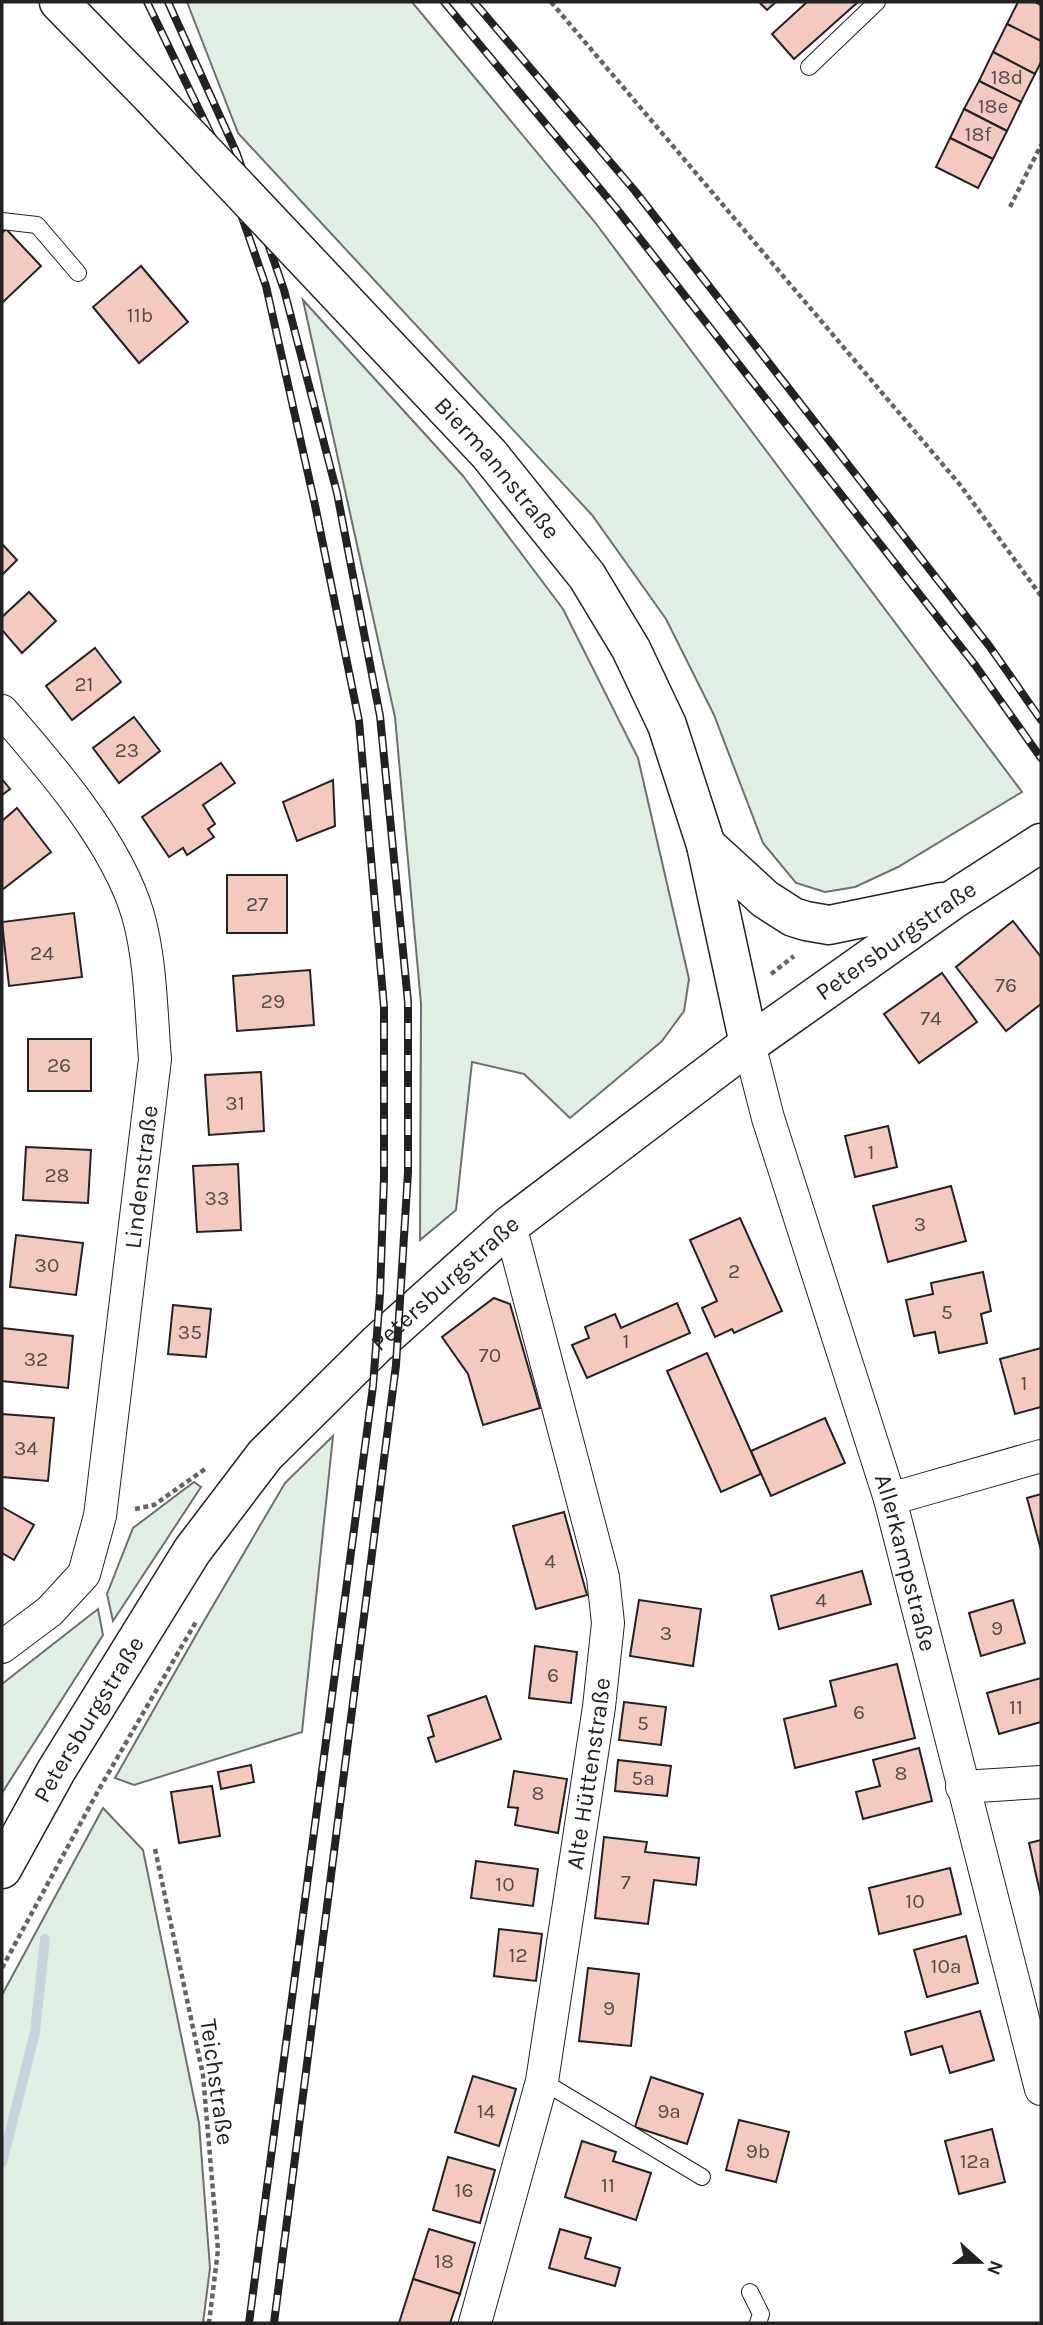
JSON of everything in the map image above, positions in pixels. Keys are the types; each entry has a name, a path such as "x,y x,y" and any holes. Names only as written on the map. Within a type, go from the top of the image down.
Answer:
{"street":[{"name":"Biermannstraße","path":"59,2 489,454 587,576 631,649 667,725 706,845 749,1044"},
{"name":"Lindenstraße","path":"2,711 96,829 121,870 138,917 155,1059 100,1516 84,1574 50,1611 2,1647"},
{"name":"Petersburgstraße","path":"2,1869 56,1771 192,1551 264,1455 398,1323 510,1225 749,1044 954,899 1041,843"},
{"path":"706,845 765,899 793,917 806,921 829,925 954,899"},
{"name":"Allerkampstraße","path":"749,1044 768,1118 890,1499 1041,2089"},
{"name":"Alte Hüttenstraße","path":"475,2323 542,2081 599,1707 608,1623 603,1577 510,1225"},
{"path":"890,1499 1041,1455"},
{"path":"962,1787 1041,1782"}],"lane":[{"path":"809,67 877,2"},
{"path":"2,221 37,225 78,273"},
{"path":"542,2081 702,2177"},
{"path":"750,2292 761,2314 758,2323"}],"path":[{"path":"551,2 961,486 1041,596"},
{"path":"1010,207 1041,145"},
{"path":"100,1516 154,1505 209,1465"},
{"path":"2,1968 98,1791 201,1614"},
{"name":"Teichstraße","path":"155,1849 203,2075 218,2250 209,2323"}],"green space":[{"path":"187,2 412,2 594,221 1022,792 898,867 855,887 825,892 796,883 763,843 714,715 666,619 592,515 238,133"},
{"path":"303,300 463,476 563,609 638,758 689,979 684,1011 662,1041 570,1118 524,1074 472,1062 456,1210 420,1240 421,1004 395,717"},
{"path":"333,1436 302,1732 134,1785 115,1778 285,1483"},
{"path":"194,1482 201,1487 113,1621 107,1594 133,1528"},
{"path":"98,1609 103,1635 2,1793 2,1684"},
{"path":"103,1808 143,1850 199,2123 210,2268 203,2323 2,2323 2,1995"}],"building":[{"path":"759,2 776,2 767,10"},
{"path":"807,2 858,2 794,59 772,34"},
{"path":"1018,2 1035,2 1041,5 1041,41 1007,24"},
{"path":"1007,24 1041,41 1041,62 1035,74 993,52"},
{"path":"993,52 1035,74 1021,102 979,81"},
{"path":"979,81 1021,102 1007,131 964,109"},
{"path":"964,109 1007,131 993,159 950,138"},
{"path":"950,138 993,159 978,188 936,167"},
{"path":"6,229 41,266 2,303 2,233"},
{"path":"141,266 188,322 139,363 93,307"},
{"path":"2,544 17,560 2,575"},
{"path":"29,592 56,621 22,653 2,630 2,617"},
{"path":"95,648 121,682 72,720 46,686"},
{"path":"134,717 160,751 119,783 93,748"},
{"path":"221,763 235,783 203,805 215,824 208,829 214,837 187,855 183,848 169,857 142,817"},
{"path":"2,779 10,789 2,795"},
{"path":"333,780 335,826 297,841 283,802"},
{"path":"17,808 51,852 2,890 2,821"},
{"path":"227,875 287,875 287,933 227,933"},
{"path":"74,913 82,977 9,986 2,922"},
{"path":"1013,921 1041,957 1041,1004 1006,1031 956,967"},
{"path":"310,970 314,1025 237,1031 233,976"},
{"path":"942,973 977,1022 919,1063 884,1014"},
{"path":"28,1039 91,1039 91,1091 28,1091"},
{"path":"261,1072 264,1131 209,1135 205,1075"},
{"path":"888,1126 897,1167 855,1177 845,1136"},
{"path":"26,1147 91,1150 88,1203 23,1200"},
{"path":"238,1164 241,1230 197,1232 193,1166"},
{"path":"951,1186 966,1241 888,1262 873,1206"},
{"path":"740,1218 782,1311 734,1333 732,1329 715,1337 702,1308 717,1301 690,1240"},
{"path":"16,1235 83,1243 76,1295 10,1287"},
{"path":"983,1272 991,1311 981,1314 987,1343 939,1353 935,1332 914,1336 906,1300 933,1294 931,1283"},
{"path":"494,1298 510,1304 540,1408 483,1425 468,1374 442,1337"},
{"path":"677,1303 690,1333 587,1378 572,1345 589,1338 585,1327 615,1314 621,1328"},
{"path":"173,1305 211,1309 206,1357 168,1354"},
{"path":"2,1328 73,1336 68,1388 2,1381"},
{"path":"1041,1348 1041,1407 1015,1414 1000,1359"},
{"path":"707,1353 761,1474 721,1492 667,1371"},
{"path":"2,1414 54,1418 48,1481 2,1477"},
{"path":"825,1418 845,1463 771,1496 751,1451"},
{"path":"1041,1494 1041,1550 1027,1498"},
{"path":"2,1507 34,1525 14,1560 2,1553"},
{"path":"564,1512 587,1595 536,1609 513,1526"},
{"path":"862,1571 871,1604 779,1629 771,1596"},
{"path":"639,1600 701,1609 693,1666 630,1656"},
{"path":"1013,1600 1025,1643 981,1656 969,1613"},
{"path":"535,1646 577,1652 571,1703 529,1698"},
{"path":"897,1664 915,1738 795,1768 784,1719 836,1706 830,1681"},
{"path":"1041,1678 1041,1722 999,1734 987,1693"},
{"path":"486,1696 501,1739 436,1762 428,1738 434,1736 428,1716"},
{"path":"624,1702 666,1707 661,1745 619,1740"},
{"path":"919,1748 932,1801 863,1819 856,1792 880,1786 873,1760"},
{"path":"618,1760 671,1766 667,1796 615,1791"},
{"path":"251,1765 254,1782 221,1789 218,1772"},
{"path":"514,1771 567,1779 558,1833 515,1825 518,1808 508,1807"},
{"path":"212,1786 220,1836 179,1843 171,1792"},
{"path":"604,1837 647,1842 645,1852 699,1858 696,1885 654,1880 648,1924 595,1918"},
{"path":"1041,1840 1041,1897 1029,1843"},
{"path":"476,1861 538,1869 533,1906 471,1898"},
{"path":"950,1868 961,1914 879,1934 869,1888"},
{"path":"499,1929 542,1934 536,1981 494,1976"},
{"path":"966,1936 978,1983 927,1997 914,1950"},
{"path":"588,1968 639,1974 631,2046 579,2041"},
{"path":"980,2011 994,2060 950,2073 942,2046 911,2055 905,2032"},
{"path":"473,2076 516,2089 499,2146 455,2132"},
{"path":"651,2077 703,2094 687,2144 635,2127"},
{"path":"739,2120 789,2132 776,2182 726,2170"},
{"path":"992,2129 1005,2182 959,2194 945,2141"},
{"path":"582,2141 616,2152 613,2161 651,2173 636,2220 565,2197"},
{"path":"448,2157 495,2170 480,2223 433,2210"},
{"path":"429,2229 475,2243 460,2294 413,2279"},
{"path":"560,2229 591,2238 585,2258 620,2268 615,2286 549,2268"},
{"path":"413,2279 460,2294 450,2323 399,2323"}],"waterway":[{"path":"2,2163 35,2032 45,1939"}],"railway":[{"path":"147,2 219,151 266,286 315,505 359,721 384,1007 384,1178 380,1294 373,1386 249,2323"},
{"path":"168,2 237,154 284,290 337,493 380,716 408,1002 408,1172 396,1365 274,2323"},
{"path":"444,2 616,208 975,665 1041,758"},
{"path":"474,2 635,191 990,647 1041,720"}]}
